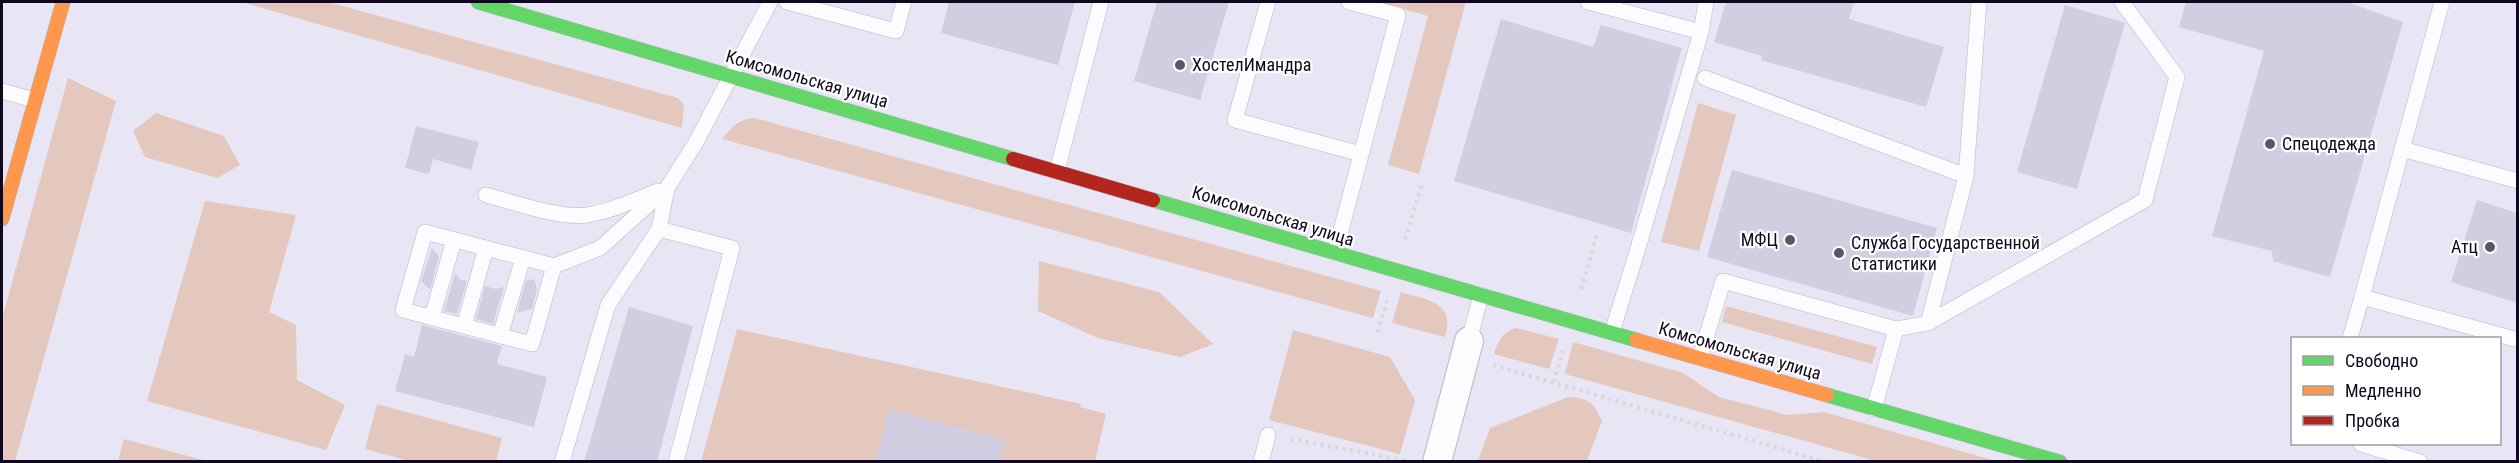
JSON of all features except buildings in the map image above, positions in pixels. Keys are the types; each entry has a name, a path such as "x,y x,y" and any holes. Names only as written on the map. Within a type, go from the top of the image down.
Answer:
{"main road":[{"path":"2,219 63,2"},
{"name":"Комсомольская улица","path":"478,2 503,5 732,76 1335,253 2060,462"}],"street":[{"path":"1437,462 1466,349"}],"lane":[{"path":"554,266 532,344 403,309 425,232 554,266 600,248 667,188 695,144 770,2"},
{"path":"787,2 896,31 904,2"},
{"path":"1057,171 1101,2"},
{"path":"1268,2 1235,120 1361,154"},
{"path":"1335,253 1398,15 1348,2"},
{"path":"1588,2 1701,32"},
{"path":"1612,332 1701,32 1706,2"},
{"path":"1928,323 1966,176 1979,2"},
{"path":"1700,358 1724,281 1896,329 1928,323 2145,200 2177,77 2122,2"},
{"path":"2351,337 2442,2"},
{"path":"1705,78 1966,176"},
{"path":"2,91 34,100"},
{"path":"2402,149 2517,181"},
{"path":"486,195 546,211 585,215 619,206 667,188"},
{"path":"562,462 608,304 659,229 667,188"},
{"path":"659,229 732,248 676,462"},
{"path":"432,317 454,240"},
{"path":"464,326 486,248"},
{"path":"500,336 523,258"},
{"path":"1466,349 1481,295"},
{"path":"2362,297 2517,340"},
{"path":"1874,409 1896,329"},
{"path":"1261,462 1268,435"},
{"path":"2364,445 2420,462"}],"path":[{"path":"1466,349 1826,462"},
{"path":"1268,435 1408,462"}],"shaded area":[{"path":"241,2 328,2 678,98 684,105 682,128"},
{"path":"1379,2 1466,2 1419,174 1388,165 1428,16"},
{"path":"68,78 116,101 15,461 2,461 2,319"},
{"path":"1698,103 1736,115 1699,251 1661,242"},
{"path":"156,113 224,136 240,165 217,178 145,157 133,131"},
{"path":"755,118 1381,291 1373,318 722,139 732,127"},
{"path":"205,201 296,215 269,312 296,325 297,380 345,405 326,450 147,401"},
{"path":"1039,261 1159,292 1213,344 1180,357 1098,338 1038,311"},
{"path":"1401,292 1437,304 1443,309 1447,325 1445,337 1392,323"},
{"path":"1726,306 1877,347 1872,364 1722,322"},
{"path":"1516,328 1559,339 1549,369 1494,354 1502,337"},
{"path":"737,329 1081,404 1080,407 1106,414 1095,461 701,462"},
{"path":"1293,330 1390,357 1415,400 1400,454 1269,420"},
{"path":"1573,342 1683,373 1719,397 1788,415 1824,412 1996,461 1876,461 1565,374"},
{"path":"1568,397 1581,398 1589,402 1596,409 1602,421 1587,461 1478,461 1490,428"},
{"path":"377,404 502,438 496,461 410,461 365,449"},
{"path":"124,439 207,461 118,461"}],"traffic: fast":[{"path":"478,2 1013,159"},
{"path":"1153,200 1636,340"},
{"path":"1827,395 2060,462"}],"traffic: slow":[{"path":"2,219 63,2"},
{"path":"1636,340 1827,395"}],"traffic: jam":[{"path":"1013,159 1153,200"}],"place":[{"name":"ХостелИмандра","path":"1180,65"},
{"name":"Спецодежда","path":"2270,144"},
{"name":"МФЦ","path":"1790,240"},
{"name":"Атц","path":"2490,247"},
{"name":"Служба Государственной Статистики","path":"1839,253"}]}
